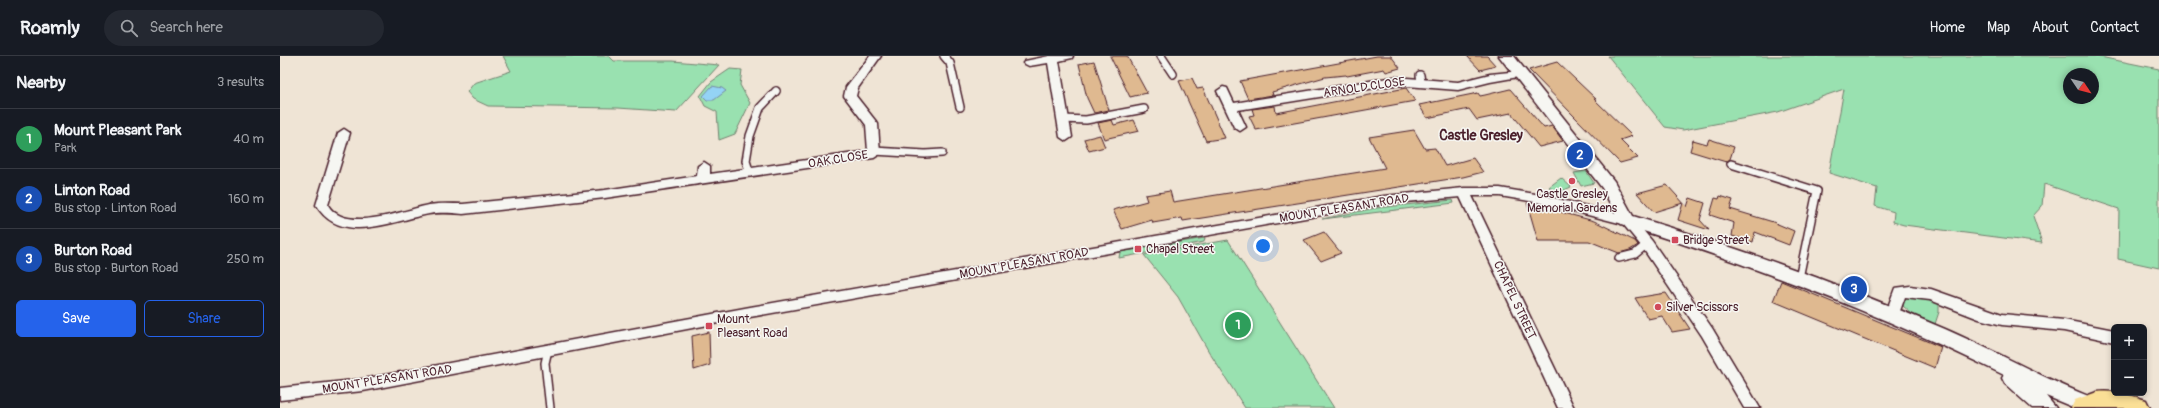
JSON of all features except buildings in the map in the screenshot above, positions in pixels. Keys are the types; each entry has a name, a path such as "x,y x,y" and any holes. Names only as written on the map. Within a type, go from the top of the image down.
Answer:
{"highway":[{"path":"2087,406 2101,402 2114,402 2137,408"}],"street":[{"name":"OAK CLOSE","path":"344,133 322,205 329,215 337,220 353,223 382,220 441,208 463,209 590,196 703,180 874,154 872,124 850,96 852,88 873,56"},
{"path":"1029,63 1053,60 1068,56"},
{"path":"1506,56 1608,184 1627,220 1647,244 1707,332 1752,408"},
{"path":"1053,60 1066,137"},
{"name":"ARNOLD CLOSE","path":"1231,107 1394,81 1420,79 1458,86 1490,78 1520,74"},
{"path":"1223,91 1240,127"},
{"path":"703,180 704,166"},
{"name":"MOUNT PLEASANT ROAD","path":"280,394 363,385 774,307 1384,200 1464,192 1500,192 1627,220"},
{"name":"CHAPEL STREET","path":"1464,192 1566,408"},
{"path":"1627,220 1709,245 1799,278 1892,315 1940,335 1995,364 2087,406"},
{"path":"1892,315 1900,292 1909,290 1922,292 1986,316 2020,323 2080,328 2111,335"},
{"path":"1995,364 2046,408"}],"lane":[{"path":"944,56 950,63 960,107"},
{"path":"1161,56 1173,74"},
{"path":"750,173 746,161 750,136 760,108 776,91"},
{"path":"1063,119 1086,120 1144,109"},
{"path":"874,151 895,151 919,155 942,153"},
{"path":"1732,164 1817,191 1799,278"},
{"path":"1619,258 1635,254 1647,244"},
{"path":"548,350 545,363 550,408"}],"green space":[{"path":"503,56 609,56 614,61 673,61 719,65 676,112 618,108 488,106 473,99 467,92 474,83 511,71"},
{"path":"1608,56 2095,56 2159,69 2159,268 2118,259 2119,209 2044,184 2042,206 2033,216 2042,243 1904,225 1893,222 1894,212 1875,206 1877,188 1829,173 1844,89 1778,112 1683,130 1665,127"},
{"path":"730,69 742,70 740,85 750,103 735,134 719,140 717,112 705,106 700,96 711,82"},
{"path":"1586,171 1594,183 1581,186 1574,173"},
{"path":"1561,178 1571,187 1558,193 1549,187"},
{"path":"1453,200 1454,203 1322,219 1376,208"},
{"path":"1205,238 1204,242 1119,258 1120,252"},
{"path":"1228,240 1334,408 1245,408 1209,352 1178,297 1144,255"},
{"path":"1913,295 1939,304 1939,312 1935,324 1912,314 1903,306 1905,298"}],"water":[{"path":"712,86 722,88 726,91 714,100 707,100 703,96"}],"place":[{"name":"Linton Road","path":"1580,155"},
{"name":"Castle Gresley Memorial Gardens","path":"1572,181"},
{"name":"Bridge Street","path":"1675,240"},
{"name":"Chapel Street","path":"1138,249"},
{"name":"Burton Road","path":"1854,289"},
{"name":"Silver Scissors","path":"1658,307"},
{"name":"Mount Pleasant Park","path":"1238,325"},
{"name":"Mount Pleasant Road","path":"709,326"}],"district":[{"name":"Castle Gresley","path":"1481,135"}]}
